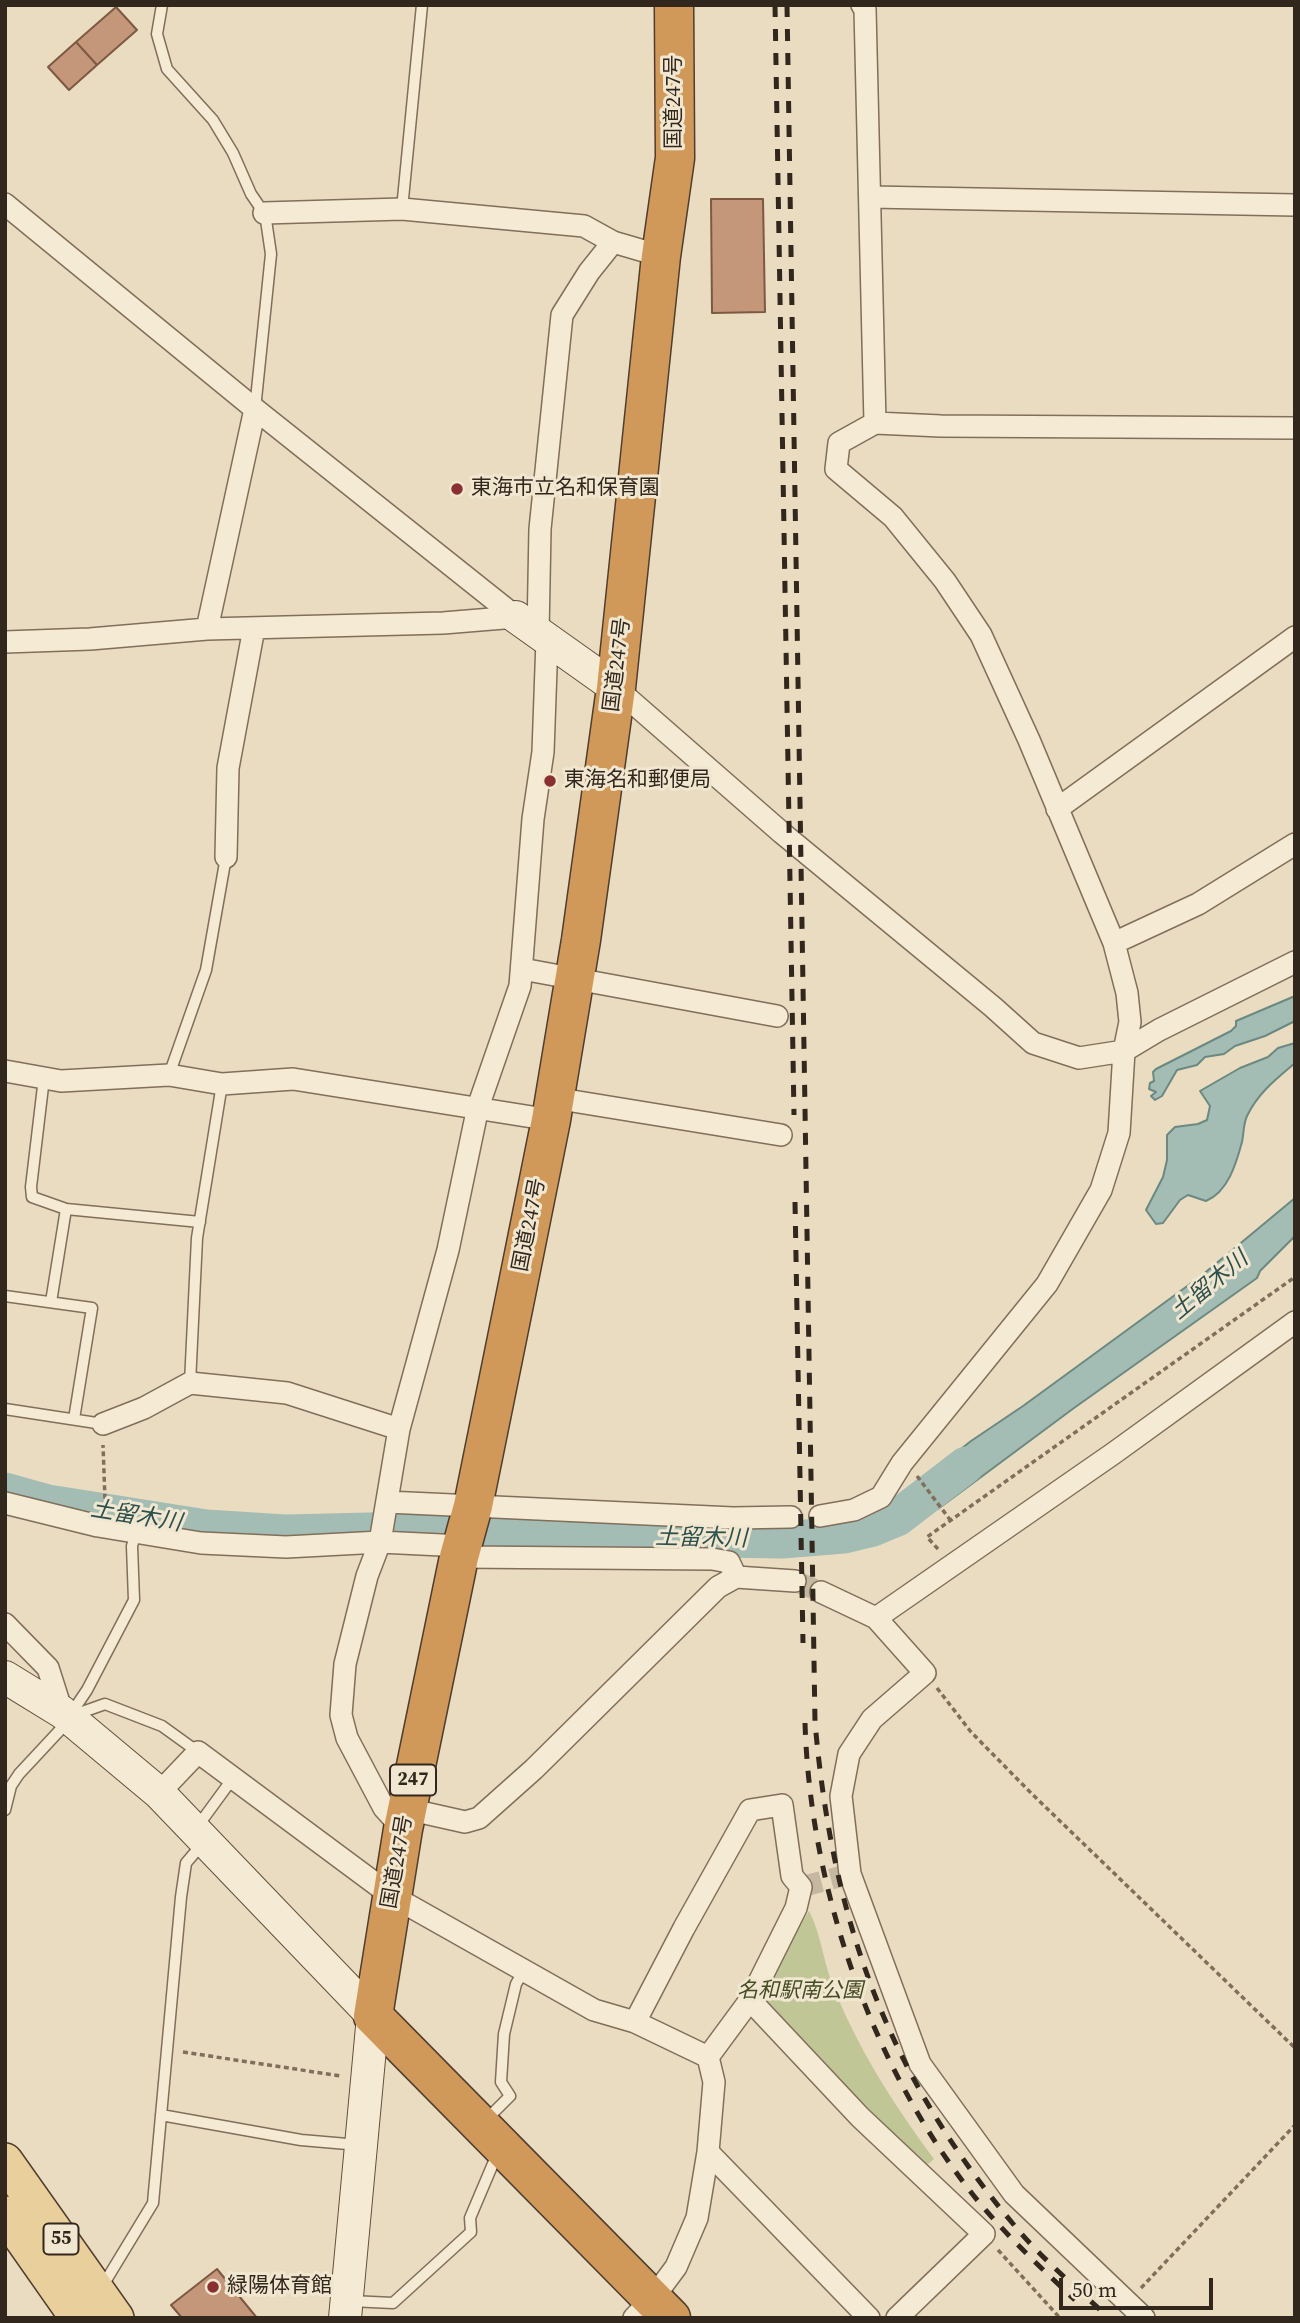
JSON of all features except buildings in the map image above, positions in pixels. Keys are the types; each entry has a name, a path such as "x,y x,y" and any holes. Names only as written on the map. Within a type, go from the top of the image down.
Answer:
{"highway":[{"name":"国道247号","path":"373,2016 405,1819 552,1109 574,978 616,688 661,256 675,158 674,5"},
{"path":"373,2016 493,2137 653,2311"}],"main road":[{"name":"55","path":"5,2161 97,2309"},
{"name":"55","path":"5,2214 97,2309"}],"street":[{"path":"862,5 875,423"},
{"path":"870,197 1295,205"},
{"path":"5,204 254,409 534,630 616,688 782,833 993,1007 1033,1044 1079,1058 1125,1051 1159,1030 1295,962"},
{"path":"264,213 402,209 584,226 613,242 661,256"},
{"path":"613,242 589,272 562,315 540,530 534,630 543,752 533,819 520,986 478,1107 448,1250 399,1429 380,1542 367,1576 345,1664 341,1715 346,1738 384,1808 405,1819 465,1822 480,1818 534,1769 718,1587 736,1577 795,1581"},
{"path":"207,629 254,409"},
{"path":"820,1516 854,1510 881,1497 902,1463 1047,1283 1101,1190 1119,1133 1125,1051 1130,1022 1127,993 1114,943 1029,740 981,635 945,581 893,517 836,469 839,443 875,423 940,426 1295,428"},
{"path":"5,642 90,639 207,629 443,623 534,630"},
{"path":"226,856 228,768 254,628"},
{"path":"1057,809 1295,637"},
{"path":"1114,943 1198,904 1295,844"},
{"path":"522,969 776,1016"},
{"path":"5,1070 61,1081 169,1075 222,1084 293,1079 478,1107 552,1109 781,1135"},
{"path":"876,1618 1114,1453 1295,1322"},
{"path":"103,1424 144,1408 190,1383 287,1393 399,1429"},
{"path":"5,1503 85,1523 201,1543 262,1546 380,1542 466,1531 791,1517"},
{"path":"387,1506 466,1531 730,1562 736,1577"},
{"path":"821,1592 876,1618 925,1673 872,1720 849,1754 841,1796 850,1874 919,2064 1014,2194 1144,2318"},
{"path":"5,1624 48,1668 65,1714"},
{"path":"5,1677 65,1714 159,1793 373,2016 346,2309"},
{"path":"159,1793 198,1752 392,1896 594,2010 635,2022 708,2057"},
{"path":"635,2022 750,1810 782,1805 792,1876 801,1887 796,1908 750,2000 708,2057 714,2082 708,2152 696,2218 676,2267 653,2311"},
{"path":"750,2000 860,2117 984,2234 897,2318"},
{"path":"708,2152 869,2318"}],"lane":[{"path":"162,5 157,34 167,69 213,120 233,153 251,194 264,213 271,254 254,409"},
{"path":"402,209 422,5"},
{"path":"169,1075 206,970 226,856"},
{"path":"44,1078 32,1197 66,1209 200,1222"},
{"path":"190,1383 200,1222 222,1084"},
{"path":"51,1302 66,1209"},
{"path":"5,1296 92,1308 74,1419"},
{"path":"5,1409 103,1424"},
{"path":"5,1810 11,1786 38,1755 65,1714 87,1690 134,1601 132,1546 136,1532"},
{"path":"65,1714 105,1704 162,1726 198,1752"},
{"path":"97,2309 108,2280 153,2203 186,1863 203,1819 233,1778"},
{"path":"346,2309 393,2303 471,2232 470,2218 495,2159 493,2137 510,2096 501,2082 504,2034 516,1984 523,1972"},
{"path":"161,2115 301,2140 362,2145"}],"path":[{"path":"927,1537 1295,1277"},
{"path":"103,1424 105,1500"},
{"path":"902,1463 916,1475 951,1521"},
{"path":"925,1673 971,1732 1032,1794 1295,2048"},
{"path":"167,2050 368,2080"},
{"path":"1128,2302 1295,2125"},
{"path":"984,2234 1060,2318"}],"green space":[{"name":"名和駅南公園","path":"809,1911 832,1983 852,2029 890,2096 934,2159 926,2166 763,2002 769,1978"}],"water":[{"path":"1295,996 1295,1021 1265,1036 1235,1046 1224,1054 1205,1057 1197,1065 1177,1070 1162,1096 1155,1100 1151,1096 1156,1092 1149,1089 1156,1069 1231,1031 1236,1026 1236,1021"},
{"path":"1295,1043 1295,1063 1262,1093 1251,1108 1237,1159 1220,1191 1206,1201 1188,1195 1180,1200 1163,1223 1156,1224 1146,1210 1163,1177 1167,1160 1167,1135 1175,1127 1207,1120 1210,1106 1200,1091 1240,1068 1268,1057 1278,1048"},
{"path":"1295,1198 1295,1236 1260,1271 1257,1278 938,1509 918,1483 971,1441 1201,1276"}],"waterway":[{"name":"土留木川","path":"5,1491 48,1503 206,1528 285,1533 453,1529 510,1536 782,1540 844,1535 873,1528 897,1518 966,1465"}],"tunnel":[{"path":"795,1581 821,1592"},
{"path":"801,1887 850,1874"}],"railway":[{"path":"775,5 794,1115"},
{"path":"787,5 815,1722 823,1794 835,1862 852,1927 873,1990 899,2051 931,2110 969,2168 1025,2238 1109,2318"},
{"path":"795,1202 803,1643"},
{"path":"805,1723 819,1850 834,1913 854,1976 878,2037 907,2095 941,2150 978,2201 1013,2240 1075,2300"}],"place":[{"name":"東海市立名和保育園","path":"457,489"},
{"name":"東海名和郵便局","path":"550,781"},
{"name":"緑陽体育館","path":"213,2287"}]}
